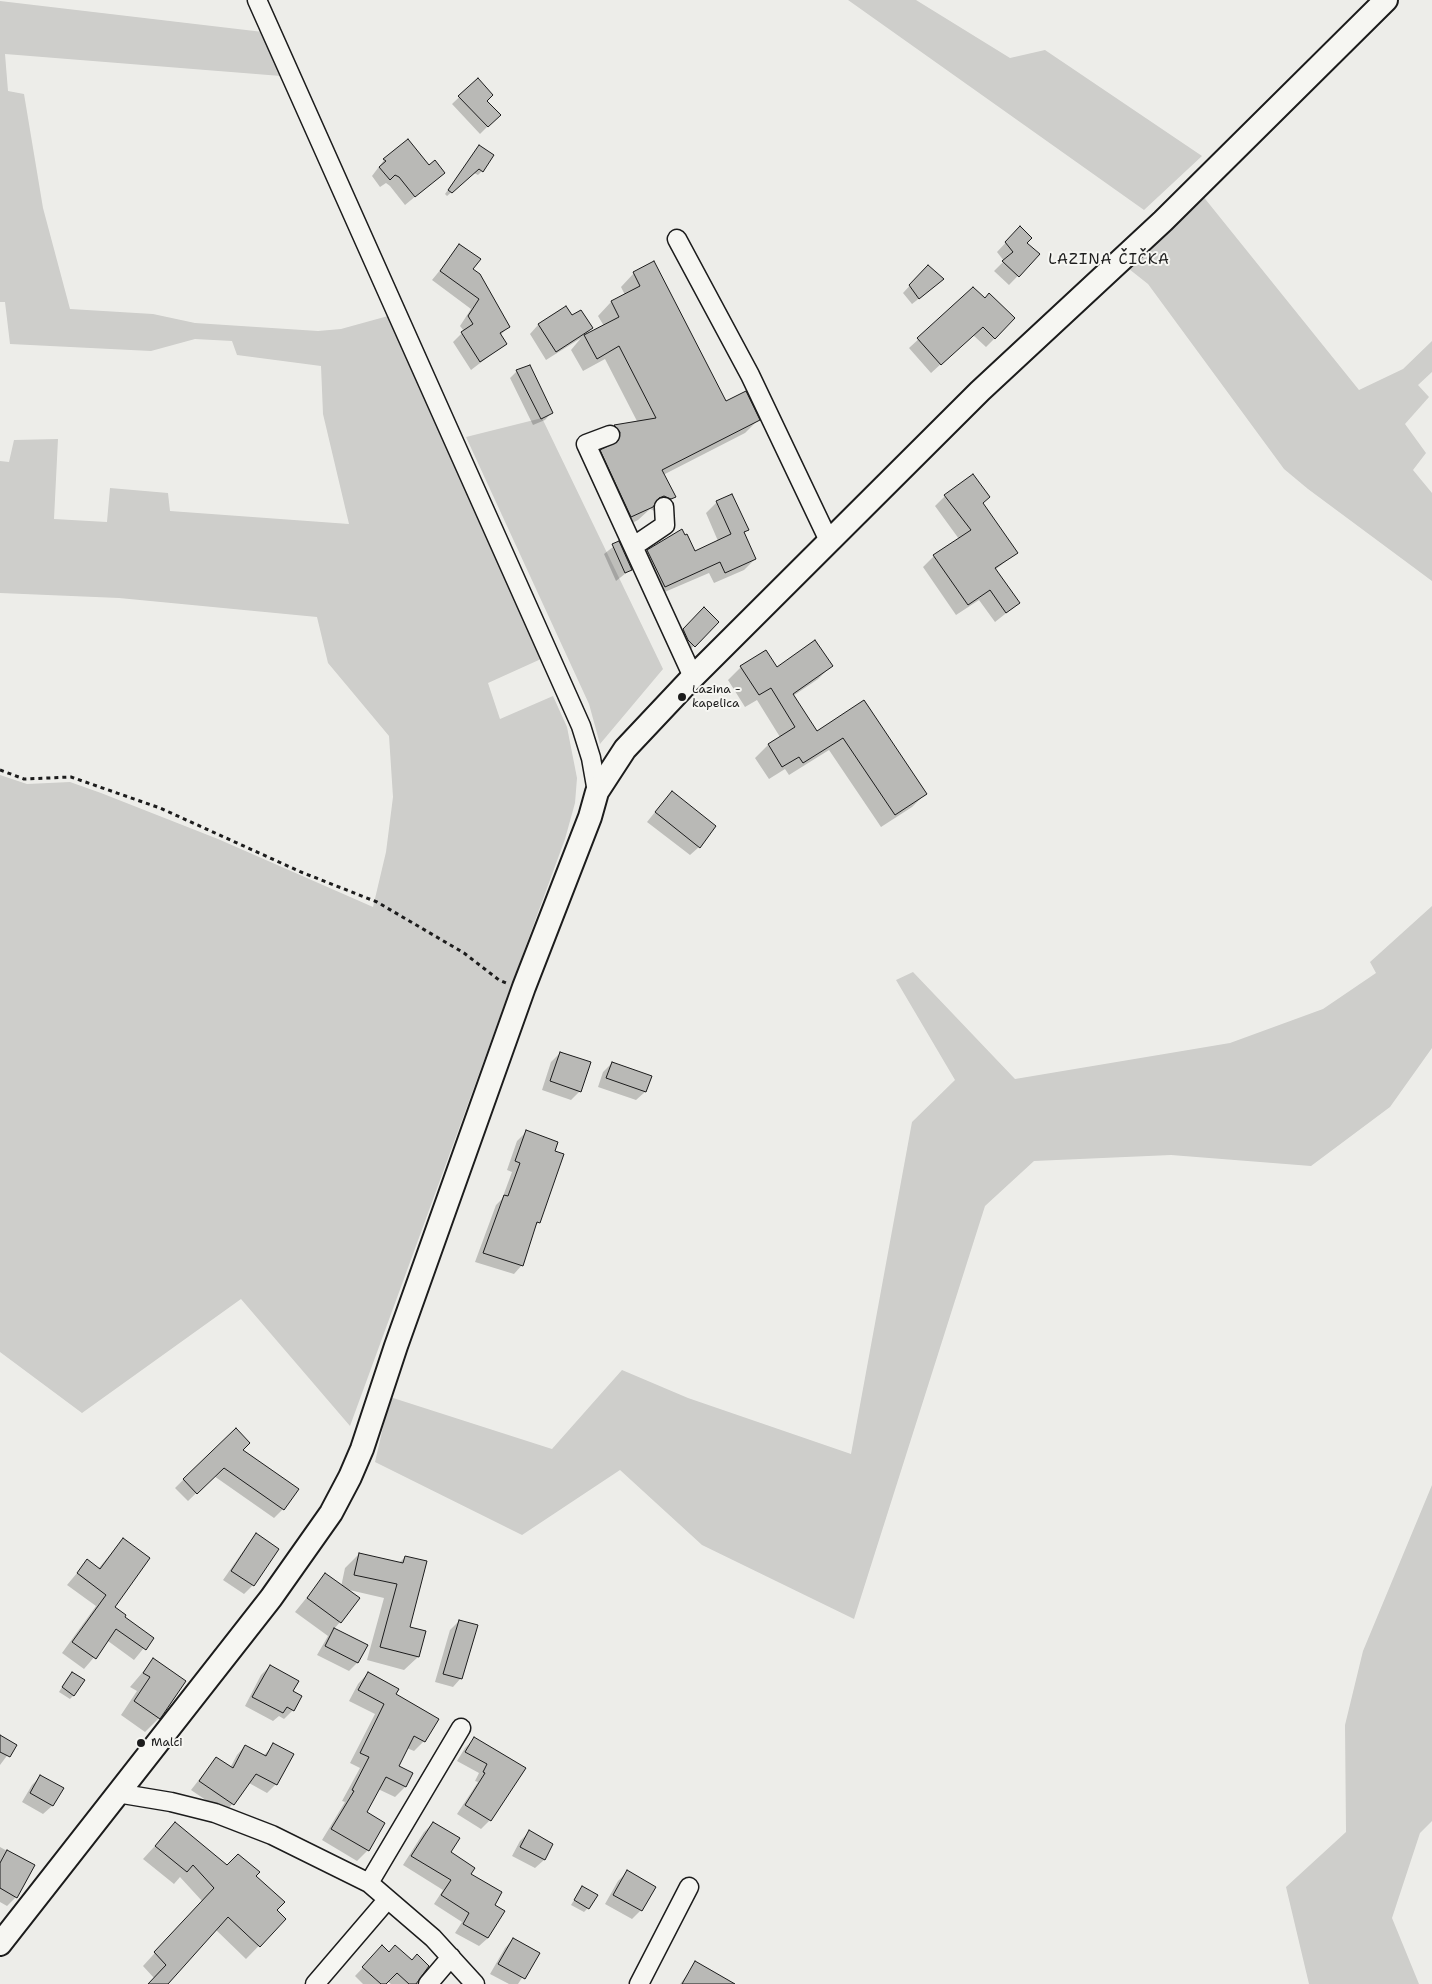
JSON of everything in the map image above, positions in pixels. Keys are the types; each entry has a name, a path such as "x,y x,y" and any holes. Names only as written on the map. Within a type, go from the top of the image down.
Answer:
{"main road":[{"path":"0,1944 276,1590 330,1513 350,1477 362,1450 396,1346 524,987 590,816 597,792 624,749 693,677 980,391 1219,166 1386,0"}],"street":[{"path":"257,0 581,726 591,758 597,792"},
{"path":"677,238 750,375 829,542"},
{"path":"610,435 586,444 693,677"},
{"path":"634,546 665,525 664,507"},
{"path":"369,1884 461,1728"},
{"path":"117,1793 171,1802 216,1813 272,1835 369,1884 434,1938 474,1984"},
{"path":"639,1984 689,1887"},
{"path":"316,1984 387,1900"},
{"path":"428,1984 451,1957"}],"path":[{"path":"0,770 24,779 72,776 160,808 301,872 376,902 464,953 499,980 524,987"}],"shaded area":[{"path":"848,0 916,0 1010,58 1045,50 1202,156 1144,210"},
{"path":"0,1 263,32 281,76 5,54 8,91 24,94 43,208 70,309 153,314 195,323 318,331 341,329 388,316 541,659 488,683 500,719 553,696 567,727 577,778 575,803 565,839 350,1426 241,1299 82,1413 0,1352 0,775 27,784 70,782 218,839 373,907 386,852 393,797 389,736 328,663 317,617 119,598 0,593 0,461 9,462 14,440 58,439 54,519 107,522 110,488 168,493 170,511 349,524 323,414 321,366 237,355 232,341 195,339 151,351 10,344 5,302 0,302"},
{"path":"1202,195 1359,390 1403,369 1432,341 1432,372 1418,385 1429,397 1405,424 1426,453 1413,470 1432,493 1432,581 1284,469 1148,284 1129,269"},
{"path":"542,418 663,669 600,744 589,704 466,437"},
{"path":"1432,906 1432,1048 1390,1107 1311,1166 1171,1155 1034,1161 985,1206 854,1619 702,1545 620,1470 522,1535 375,1462 390,1397 552,1449 622,1370 688,1398 851,1454 912,1122 955,1080 896,980 913,972 1015,1079 1230,1043 1323,1009 1376,973 1370,962"},
{"path":"1432,1485 1432,1821 1420,1833 1392,1918 1419,1984 1309,1984 1286,1887 1346,1832 1345,1725 1363,1651"}],"building":[{"path":"478,78 493,95 487,101 501,115 488,127 458,96"},
{"path":"408,139 429,165 435,160 445,173 415,197 399,177 395,175 390,180 379,167 386,161 383,159"},
{"path":"479,145 494,155 483,172 479,169 452,193 448,190"},
{"path":"1020,226 1032,238 1027,243 1040,254 1019,277 1002,261 1013,252 1005,242"},
{"path":"459,244 481,259 473,269 480,274 510,327 500,333 507,344 480,362 461,332 473,324 468,316 479,299 440,271"},
{"path":"654,261 726,401 746,391 760,420 662,470 676,497 671,499 664,496 659,498 653,507 631,517 600,450 618,441 620,432 614,425 656,418 619,346 597,359 584,335 619,317 611,301 640,286 633,272"},
{"path":"928,265 944,279 919,299 909,285"},
{"path":"973,287 985,298 989,293 1015,318 995,339 983,327 941,365 917,338"},
{"path":"566,306 572,315 581,310 593,328 556,352 538,324"},
{"path":"530,365 553,413 541,419 516,370"},
{"path":"973,474 990,497 983,503 1018,553 995,568 1020,603 1006,613 990,590 968,605 933,555 971,530 944,495"},
{"path":"732,494 749,530 744,532 756,559 725,573 720,562 665,587 647,550 682,529 685,535 687,534 695,551 731,534 716,501"},
{"path":"619,541 632,570 625,573 612,544"},
{"path":"704,607 719,622 695,647 688,640 683,629"},
{"path":"815,640 833,666 793,694 817,731 864,700 927,794 895,815 843,738 803,763 799,757 782,767 768,744 795,727 771,688 759,695 740,666 766,650 777,667"},
{"path":"672,791 716,826 700,848 655,812"},
{"path":"560,1052 591,1062 581,1092 550,1081"},
{"path":"612,1062 652,1076 646,1092 606,1078"},
{"path":"526,1130 558,1142 555,1151 564,1154 540,1223 537,1222 523,1266 483,1253 504,1195 508,1196 520,1163 515,1161"},
{"path":"236,1428 250,1443 243,1450 299,1489 284,1510 224,1468 197,1494 183,1479"},
{"path":"256,1533 279,1549 254,1586 231,1571"},
{"path":"123,1538 150,1558 115,1607 126,1615 125,1617 154,1638 146,1650 116,1629 96,1659 72,1642 106,1595 77,1573 87,1559 100,1569"},
{"path":"359,1553 403,1563 405,1556 427,1561 410,1627 426,1631 419,1657 380,1647 397,1584 354,1575"},
{"path":"325,1573 360,1598 341,1623 307,1598"},
{"path":"459,1620 478,1625 462,1679 443,1674"},
{"path":"334,1628 368,1645 358,1663 325,1646"},
{"path":"153,1658 186,1681 160,1719 134,1701 150,1677 143,1673"},
{"path":"270,1665 299,1681 293,1691 302,1696 294,1711 287,1707 283,1713 252,1697"},
{"path":"72,1672 85,1680 74,1696 62,1687"},
{"path":"368,1672 399,1689 396,1694 439,1719 425,1742 414,1736 399,1766 413,1773 406,1787 386,1777 367,1812 385,1823 369,1851 331,1829 354,1791 352,1790 369,1757 360,1753 384,1704 358,1690"},
{"path":"0,1735 17,1745 10,1757 0,1752"},
{"path":"474,1737 526,1768 491,1821 465,1805 485,1773 483,1772 487,1764 465,1752"},
{"path":"273,1743 294,1754 277,1785 256,1774 234,1805 199,1781 216,1757 233,1768 245,1745 266,1756"},
{"path":"40,1775 64,1788 53,1806 30,1793"},
{"path":"175,1822 227,1865 238,1854 260,1872 256,1876 285,1902 277,1910 286,1919 260,1947 228,1917 168,1984 148,1984 166,1965 154,1952 214,1888 193,1865 187,1872 155,1846"},
{"path":"433,1822 460,1838 451,1852 475,1868 471,1874 502,1892 495,1905 505,1911 488,1938 463,1924 469,1913 441,1895 451,1880 411,1856"},
{"path":"529,1830 553,1844 545,1860 520,1847"},
{"path":"7,1850 35,1865 17,1898 0,1888 0,1863"},
{"path":"627,1870 656,1887 642,1911 613,1895"},
{"path":"582,1886 598,1895 589,1909 574,1900"},
{"path":"513,1938 540,1953 525,1979 498,1964"},
{"path":"382,1945 389,1952 395,1945 412,1960 417,1954 429,1966 416,1984 409,1984 397,1973 386,1984 381,1984 362,1967"},
{"path":"695,1961 735,1984 682,1984"}],"place":[{"name":"Lazina - kapelica","path":"682,697"},
{"name":"Malci","path":"141,1743"}],"district":[{"name":"LAZINA ČIČKA","path":"1109,260"}]}
